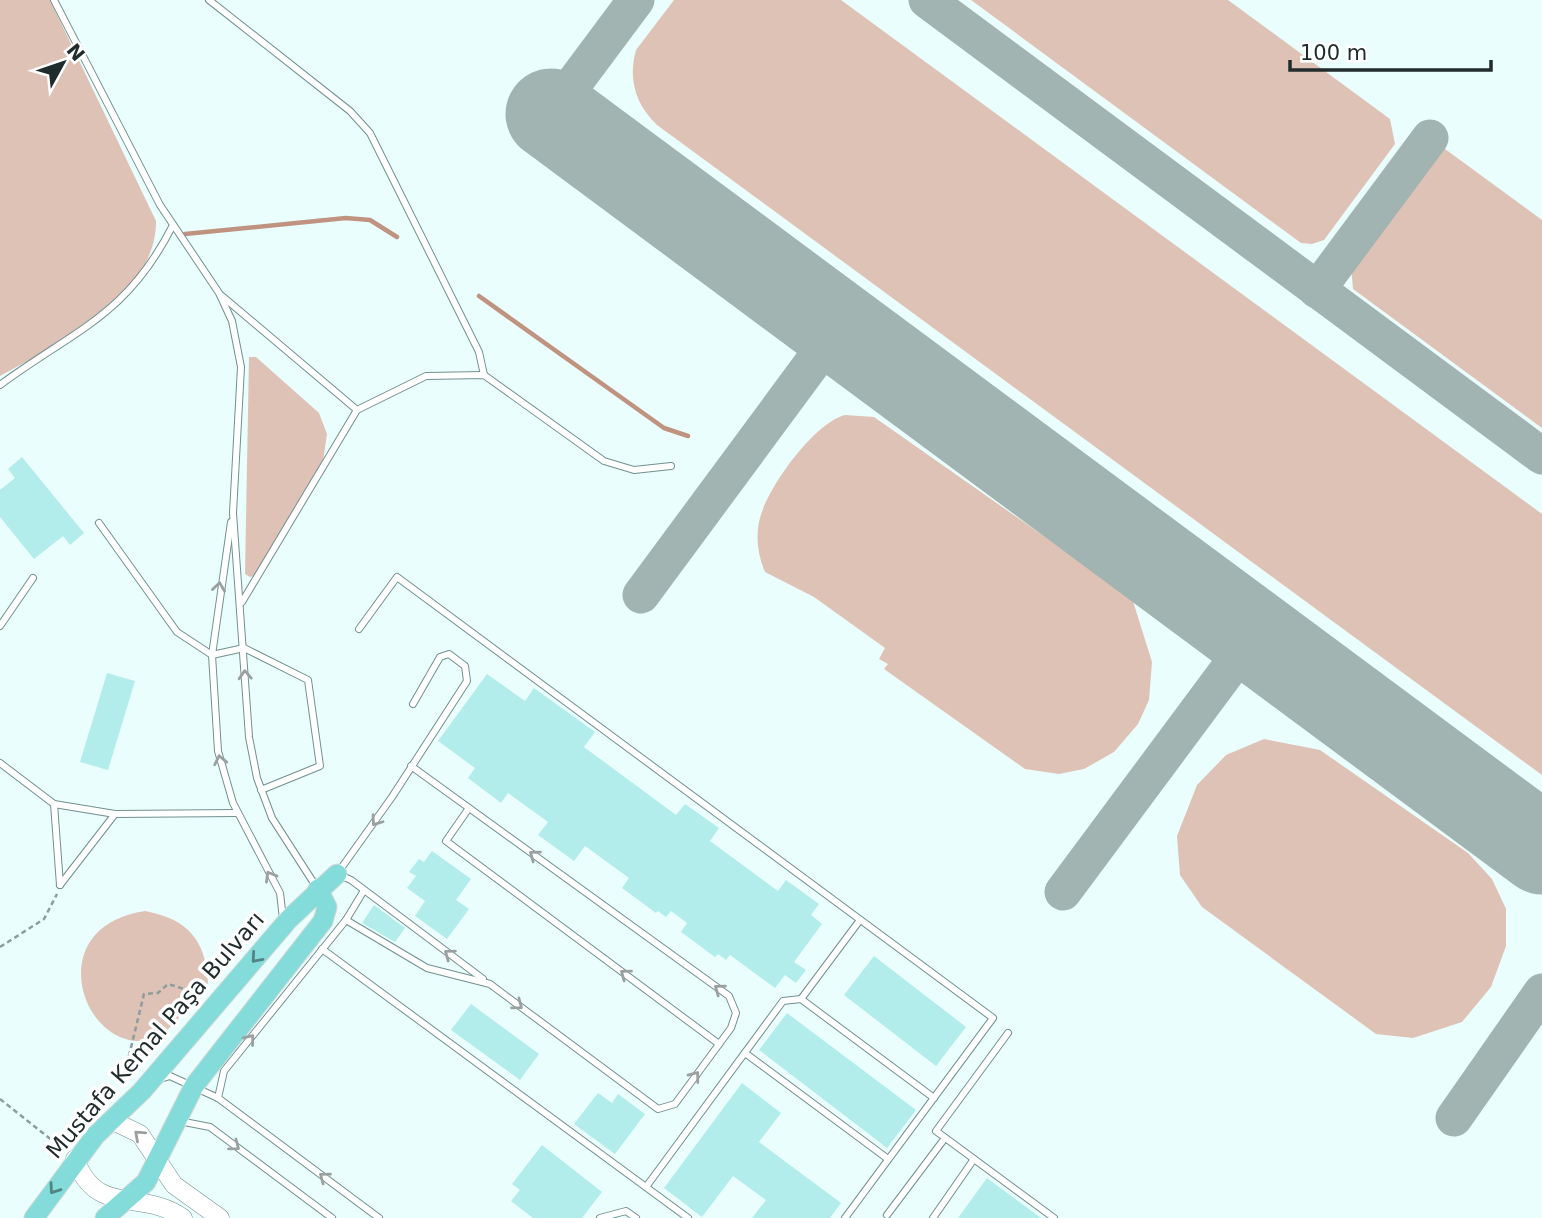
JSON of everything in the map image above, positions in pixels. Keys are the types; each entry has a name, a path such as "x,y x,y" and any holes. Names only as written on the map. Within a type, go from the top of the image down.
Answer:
{"main road":[{"name":"Mustafa Kemal Paşa Bulvarı","path":"34,1218 94,1136 113,1121 146,1087 283,926 337,874"},
{"path":"105,1218 146,1182 174,1120 194,1086 324,921 327,907 318,890"},
{"path":"113,1121 140,1134 174,1185 220,1218"},
{"path":"75,1159 81,1178 92,1191 106,1200 145,1205 183,1218"}],"lane":[{"path":"54,0 173,225 219,293 236,336 240,367 233,513 242,604 249,737 261,790 281,836 318,890"},
{"path":"209,0 350,111 370,133 479,352 484,375"},
{"path":"0,385 114,308 153,262 173,225"},
{"path":"219,293 357,410"},
{"path":"242,604 357,410 426,376 484,375 604,461 634,470 671,466"},
{"path":"233,513 221,572 212,655 218,751 238,813 280,893 283,926"},
{"path":"99,523 177,632 212,655 243,648 308,680 320,766 261,790"},
{"path":"359,629 397,577 993,1018 845,1218"},
{"path":"0,626 33,578"},
{"path":"411,766 729,996 735,1006 736,1018 675,1104 658,1109 363,892 351,880 337,874 467,681 465,666 449,654 440,657 413,704"},
{"path":"0,764 54,804 115,814 238,813"},
{"path":"54,804 60,885"},
{"path":"469,808 446,841 719,1044"},
{"path":"60,885 115,814"},
{"path":"218,1098 224,1071 346,920 363,892"},
{"path":"801,999 860,919"},
{"path":"346,920 427,968 490,984"},
{"path":"323,949 688,1218"},
{"path":"646,1187 783,1001 801,999 934,1098"},
{"path":"1008,1033 936,1131 1054,1218"},
{"path":"745,1053 888,1159"},
{"path":"146,1087 170,1076 218,1098 379,1218"},
{"path":"174,1120 210,1127 332,1218"},
{"path":"887,1215 945,1138"},
{"path":"933,1218 974,1160"},
{"path":"600,1218 626,1211 636,1218"}],"path":[{"path":"0,947 44,919 54,904 60,885"},
{"path":"146,1087 125,1072 144,994 158,993 168,984 220,1000"},
{"path":"0,1099 75,1159"}],"shaded area":[{"path":"0,0 50,0 156,221 152,248 140,272 122,295 75,333 0,376"},
{"path":"674,0 841,0 1542,514 1542,775 657,125 643,108 635,90 634,61 636,50"},
{"path":"971,0 1228,0 1390,119 1395,144 1324,240 1312,244 1301,243"},
{"path":"1430,138 1542,220 1542,428 1353,289 1351,266"},
{"path":"249,357 256,357 319,413 327,434 323,461 256,575 250,577 245,574"},
{"path":"845,415 874,417 1132,598 1152,662 1149,700 1138,724 1114,752 1084,769 1059,774 1025,769 884,669 888,664 879,659 885,648 814,597 765,572 759,552 758,532 760,518 772,490 807,443 833,420"},
{"path":"1264,739 1320,750 1468,853 1492,879 1506,909 1506,946 1491,987 1462,1022 1413,1038 1376,1034 1202,907 1180,875 1177,836 1197,785 1226,755"},
{"path":"145,911 173,920 192,934 203,955 208,983 173,1024 158,1037 151,1040 127,1039 106,1028 91,1010 82,987 82,963 91,940 112,922"}],"building":[{"path":"22,457 84,533 70,545 63,536 34,559 0,517 0,490 15,478 8,469"},
{"path":"107,673 135,681 108,770 80,762"},
{"path":"487,674 525,701 534,688 595,732 584,747 676,815 685,804 719,828 710,841 778,891 786,880 819,904 811,915 822,924 794,962 806,970 796,983 785,975 775,988 730,955 726,960 718,954 715,957 681,932 687,923 671,911 666,917 658,911 656,913 622,888 629,878 585,846 574,861 538,835 548,822 508,793 501,803 468,778 475,768 438,741"},
{"path":"432,851 471,879 456,900 469,909 447,939 415,916 425,901 407,888 416,876 409,872 419,859 424,862"},
{"path":"374,905 405,928 395,942 362,923"},
{"path":"874,956 966,1027 936,1066 844,995"},
{"path":"471,1004 539,1054 520,1080 451,1030"},
{"path":"787,1013 916,1110 887,1148 759,1050"},
{"path":"742,1083 781,1113 759,1142 841,1203 830,1218 752,1218 766,1200 733,1176 702,1217 664,1188"},
{"path":"598,1093 612,1103 618,1094 645,1114 615,1154 574,1124"},
{"path":"542,1145 602,1192 582,1218 533,1218 511,1201 520,1190 512,1184"},
{"path":"987,1178 1041,1218 958,1218"}],"waterway":[{"path":"185,234 346,218 370,220 397,237"},
{"path":"479,296 664,428 688,436"}],"taxiway":[{"path":"551,114 636,0"},
{"path":"927,0 1542,456"},
{"path":"1317,290 1430,138"},
{"path":"641,595 839,327"},
{"path":"1063,892 1254,635"},
{"path":"1454,1118 1542,992"}],"runway":[{"path":"551,114 1542,849"}]}
